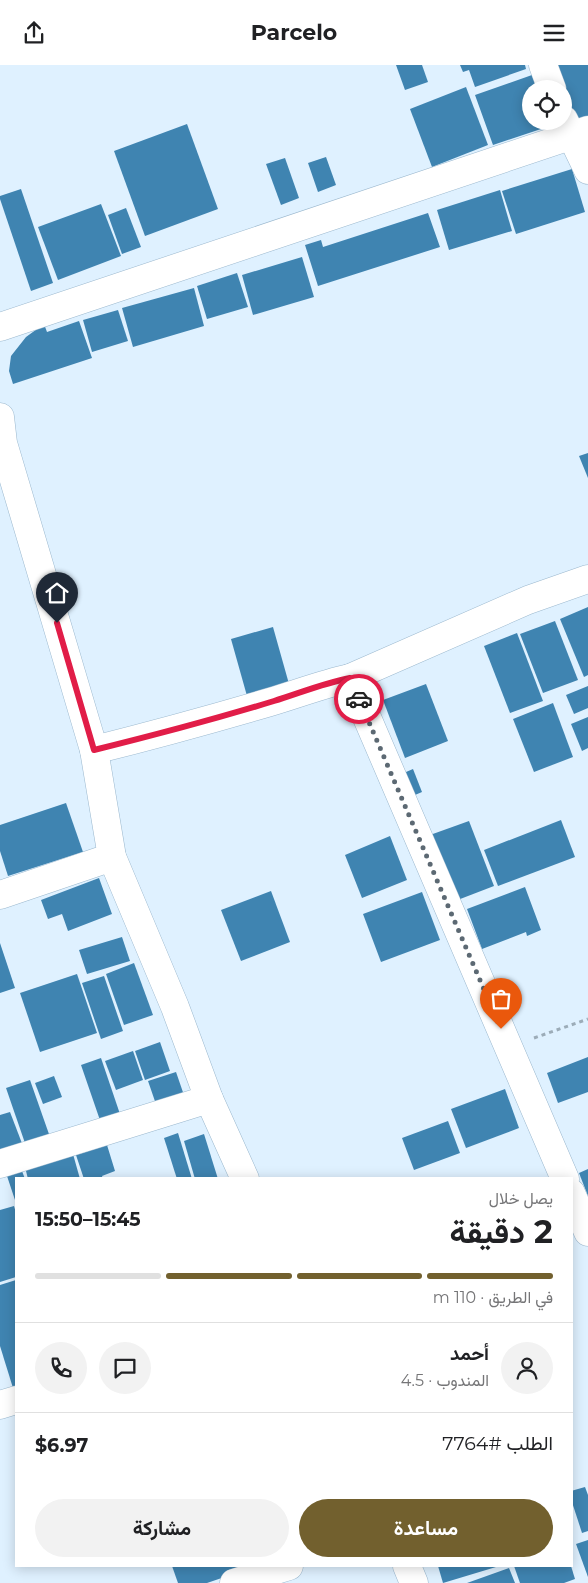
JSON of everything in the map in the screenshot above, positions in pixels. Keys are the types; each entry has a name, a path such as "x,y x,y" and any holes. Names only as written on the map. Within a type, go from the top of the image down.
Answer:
{"street":[{"path":"543,65 549,80"},
{"path":"0,327 574,128 588,170"},
{"path":"0,417 3,443 94,750 112,857 175,1007 209,1099 244,1177"},
{"path":"94,750 162,733 320,685 350,678 528,600 588,579"},
{"path":"350,678 564,1177"},
{"path":"0,895 112,857"},
{"path":"0,1164 209,1099"},
{"path":"573,1198 588,1232"},
{"path":"0,1405 15,1399"},
{"path":"234,1583 286,1567"},
{"path":"407,1567 414,1583"}],"path":[{"path":"508,1047 588,1019"}],"building":[{"path":"396,65 422,65 428,82 405,90"},
{"path":"460,65 525,65 526,69 475,87 469,70 463,72"},
{"path":"551,65 588,65 588,122 574,127 572,121 572,80 559,80"},
{"path":"532,75 534,80 522,80 522,130 538,130 493,145 475,95"},
{"path":"466,87 488,145 432,167 410,109"},
{"path":"187,124 218,209 145,236 114,151"},
{"path":"326,157 336,185 318,192 308,163"},
{"path":"285,158 299,198 281,205 266,164"},
{"path":"572,169 585,212 516,234 502,191"},
{"path":"21,189 53,283 31,291 0,199 0,196"},
{"path":"500,190 512,231 449,250 437,210"},
{"path":"101,204 121,256 58,280 38,227"},
{"path":"126,208 141,247 122,254 108,215"},
{"path":"428,213 440,247 318,286 305,245 321,240 323,247"},
{"path":"302,257 314,297 253,315 242,275"},
{"path":"237,273 248,307 207,319 197,286"},
{"path":"194,288 204,326 133,347 122,308"},
{"path":"118,310 128,341 92,352 83,320"},
{"path":"79,321 92,358 13,384 9,371 11,356 26,337 44,324 47,332"},
{"path":"588,453 588,478 579,456"},
{"path":"588,607 588,675 584,677 560,619"},
{"path":"555,621 578,680 543,693 520,634"},
{"path":"273,627 289,684 247,696 231,639"},
{"path":"517,633 543,701 510,713 484,646"},
{"path":"426,684 448,741 405,758 383,700"},
{"path":"588,686 588,708 574,714 566,695"},
{"path":"553,703 573,757 534,772 513,719"},
{"path":"588,717 588,748 582,751 571,724"},
{"path":"413,769 422,792 408,798 399,775"},
{"path":"66,803 83,852 8,876 0,851 0,825"},
{"path":"561,820 575,857 498,886 484,850"},
{"path":"469,821 494,886 455,901 430,835"},
{"path":"390,836 407,880 362,898 345,855"},
{"path":"99,878 112,914 68,931 62,914 48,919 41,900"},
{"path":"525,887 541,930 527,936 526,932 482,949 467,909"},
{"path":"271,891 290,942 241,961 221,910"},
{"path":"422,892 440,940 381,962 363,914"},
{"path":"122,937 130,961 87,974 79,950"},
{"path":"0,943 15,988 0,993"},
{"path":"134,963 153,1015 124,1025 106,974"},
{"path":"77,974 97,1033 40,1052 20,993"},
{"path":"104,976 123,1031 101,1039 82,983"},
{"path":"160,1042 170,1071 145,1080 135,1051"},
{"path":"133,1051 143,1080 116,1090 105,1061"},
{"path":"588,1057 588,1092 558,1103 547,1073"},
{"path":"101,1058 122,1120 102,1126 81,1065"},
{"path":"176,1072 186,1101 158,1110 148,1081"},
{"path":"54,1076 62,1097 43,1104 35,1083"},
{"path":"30,1080 50,1137 26,1146 6,1088"},
{"path":"505,1089 519,1128 466,1148 451,1109"},
{"path":"10,1112 23,1146 0,1155 0,1115"},
{"path":"448,1121 460,1153 414,1170 402,1138"},
{"path":"178,1133 191,1177 176,1177 164,1138"},
{"path":"204,1134 217,1177 194,1177 184,1141"},
{"path":"107,1145 115,1171 102,1177 83,1177 76,1155"},
{"path":"73,1154 79,1177 28,1177 25,1167"},
{"path":"588,1169 588,1196 579,1173"},
{"path":"22,1171 24,1177 15,1177 15,1200 7,1176"},
{"path":"14,1206 15,1210 15,1277 0,1282 0,1210"},
{"path":"15,1280 15,1387 13,1388 0,1346 0,1285"},
{"path":"585,1487 588,1495 588,1531 582,1533 573,1505 573,1490"},
{"path":"588,1540 588,1577 576,1544"},
{"path":"172,1567 251,1568 207,1583 178,1583"},
{"path":"438,1567 496,1567 443,1583"},
{"path":"514,1567 571,1567 575,1579 564,1583 520,1583"},
{"path":"509,1568 515,1583 467,1583"}],"way so far":[{"path":"359,699 501,1029"}],"route":[{"path":"57,623 94,750 162,733 320,685 350,678 359,699"}]}
